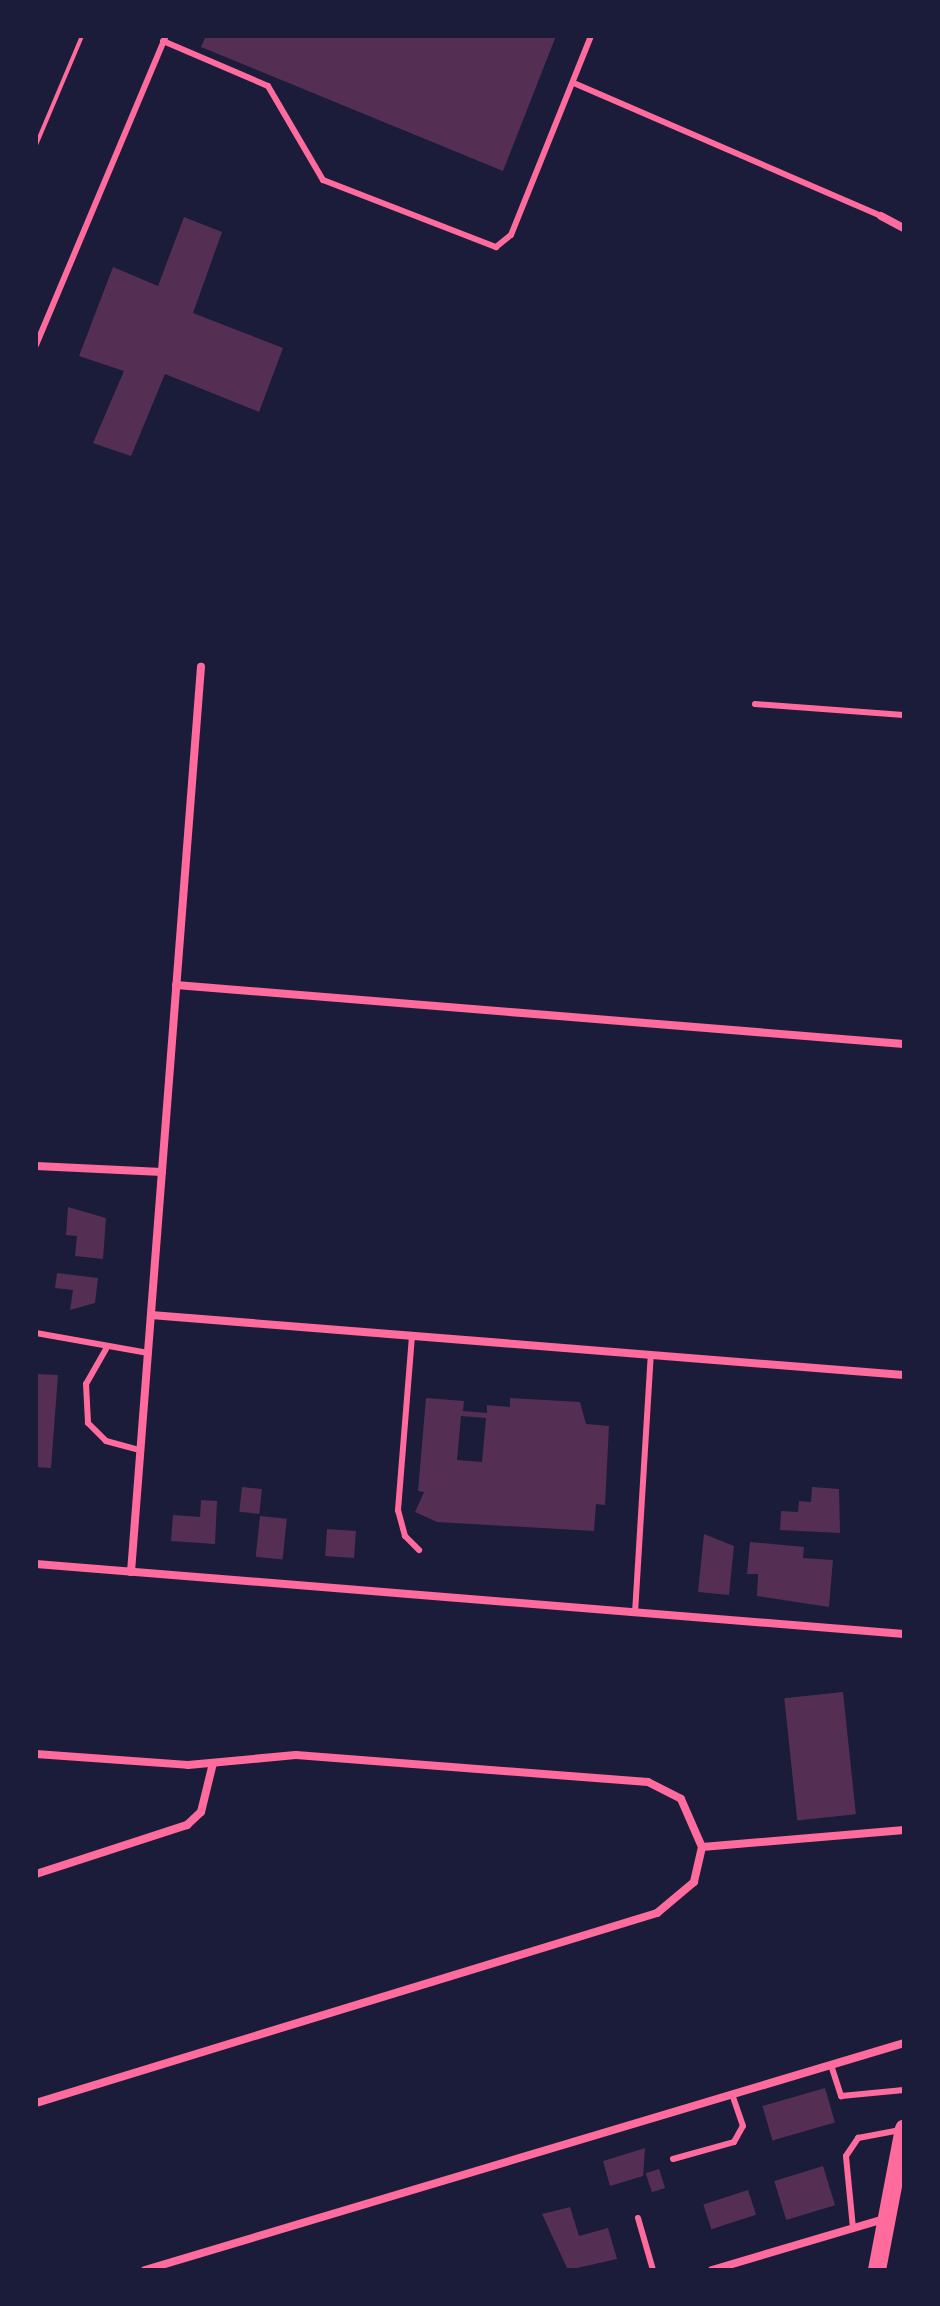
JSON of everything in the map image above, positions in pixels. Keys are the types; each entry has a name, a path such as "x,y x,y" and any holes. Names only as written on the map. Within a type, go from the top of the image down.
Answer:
{"main road":[{"path":"877,2270 904,2129"}],"street":[{"path":"881,216 904,228"},
{"path":"131,1572 201,667"},
{"path":"176,985 904,1044"},
{"path":"36,1166 162,1172"},
{"path":"151,1315 904,1375"},
{"path":"36,1564 904,1634"},
{"path":"36,1754 213,1763 296,1755 648,1782 681,1799 702,1847 694,1882 657,1913 36,2103"},
{"path":"36,1874 187,1825 201,1812 213,1763"},
{"path":"702,1847 904,1830"},
{"path":"145,2270 904,2043"},
{"path":"712,2270 888,2218"}],"lane":[{"path":"36,345 164,39 268,86 323,180 496,247 511,235 576,84 591,36"},
{"path":"576,84 881,216"},
{"path":"755,704 904,715"},
{"path":"36,1333 106,1349 148,1353"},
{"path":"412,1336 398,1510 405,1536 419,1550"},
{"path":"106,1349 86,1384 88,1423 106,1441 140,1450"},
{"path":"635,1613 651,1355"},
{"path":"831,2065 841,2096 904,2090"},
{"path":"673,2159 734,2142 743,2126 732,2094"},
{"path":"853,2228 846,2156 858,2138 904,2129"},
{"path":"638,2218 653,2270"}],"path":[{"path":"36,145 82,36"}],"building":[{"path":"206,36 556,36 503,171 201,47"},
{"path":"184,217 222,232 193,313 283,348 259,412 165,374 131,456 93,443 124,371 79,356 113,267 158,286"},
{"path":"68,1207 106,1218 103,1259 75,1256 77,1236 66,1235"},
{"path":"57,1273 98,1278 95,1303 70,1310 73,1290 55,1288"},
{"path":"36,1374 58,1375 51,1468 36,1467"},
{"path":"426,1398 464,1401 463,1411 487,1413 487,1405 510,1407 510,1398 580,1402 586,1424 609,1426 605,1505 596,1504 594,1531 437,1522 415,1512 424,1492 418,1491","holes":["461,1416 486,1418 482,1462 457,1460"]},
{"path":"242,1487 262,1489 259,1514 239,1512"},
{"path":"812,1487 839,1489 840,1533 780,1530 781,1511 798,1512 799,1501 811,1502"},
{"path":"201,1500 217,1501 215,1544 171,1541 173,1515 200,1517"},
{"path":"260,1516 287,1519 283,1560 256,1557"},
{"path":"327,1529 356,1531 354,1558 325,1556"},
{"path":"704,1534 734,1546 729,1595 698,1592"},
{"path":"750,1542 804,1547 803,1558 833,1560 829,1607 757,1596 758,1574 747,1574"},
{"path":"843,1692 856,1814 797,1820 784,1698"},
{"path":"825,2088 835,2123 772,2141 763,2106"},
{"path":"645,2148 643,2176 610,2186 603,2161"},
{"path":"823,2166 835,2205 786,2220 774,2181"},
{"path":"659,2169 665,2188 652,2192 646,2173"},
{"path":"748,2190 756,2215 711,2229 703,2205"},
{"path":"570,2207 579,2236 608,2228 617,2259 568,2270 542,2214"}]}
